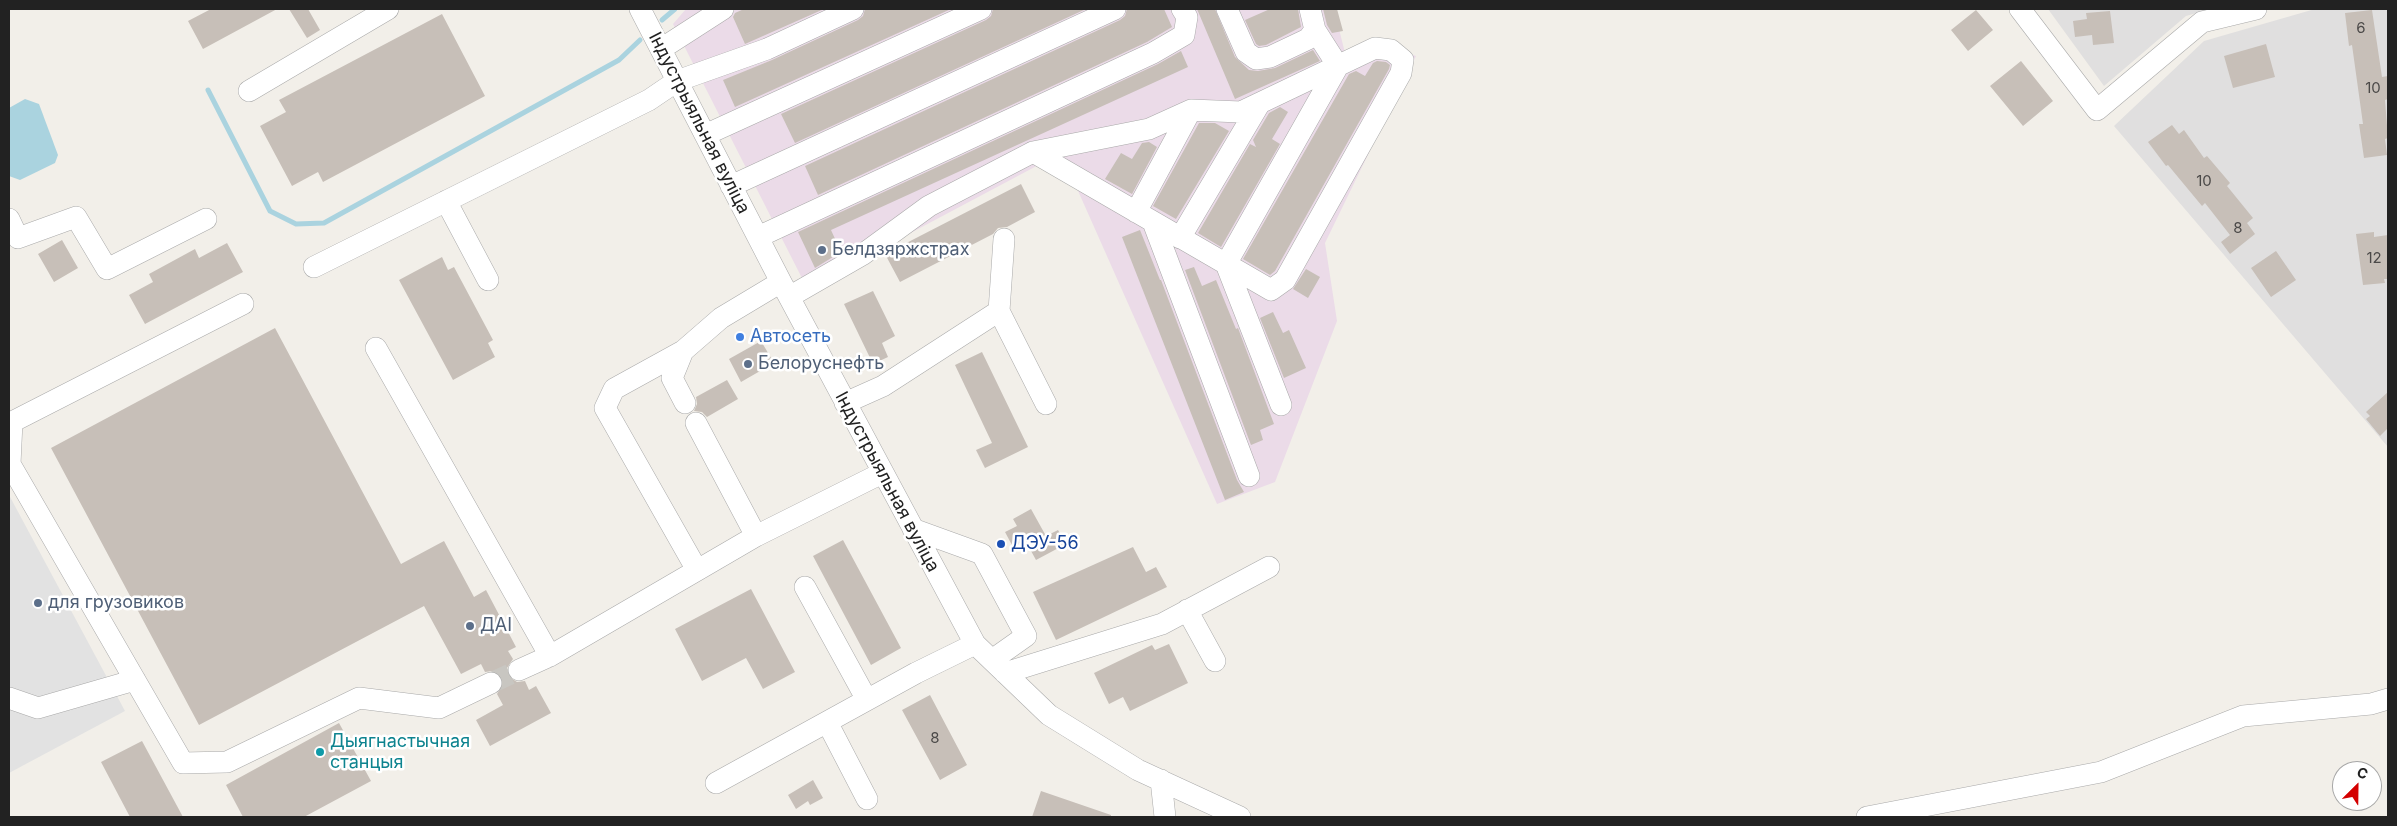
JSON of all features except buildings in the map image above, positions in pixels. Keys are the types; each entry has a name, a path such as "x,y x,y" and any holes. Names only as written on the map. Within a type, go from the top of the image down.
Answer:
{"street":[{"path":"249,91 388,9"},
{"name":"Індустрыяльная вуліца","path":"640,9 785,290 975,644 1049,715 1138,770 1240,817"},
{"path":"661,50 722,9"},
{"path":"314,266 649,100 677,81 767,49 853,9"},
{"path":"705,135 981,9"},
{"path":"731,186 1115,9"},
{"path":"758,237 1154,53 1184,35 1187,17 1182,9"},
{"path":"1310,9 1315,30 1338,66"},
{"path":"2020,9 2097,110 2202,22 2256,9"},
{"path":"1233,11 1246,52 1256,58 1270,57 1308,39 1315,30"},
{"path":"697,570 606,408 614,389 683,351 721,318 862,255 928,206 1033,152 1149,129 1191,110 1241,112 1375,48 1391,50 1403,60 1401,73 1285,280 1271,290 1033,152"},
{"path":"1226,264 1338,66"},
{"path":"1180,238 1260,104"},
{"path":"1191,110 1144,217 1250,476"},
{"path":"446,201 488,280"},
{"path":"9,219 18,238 76,217 107,269 206,219"},
{"path":"1004,239 999,311 1046,404"},
{"path":"1226,264 1280,405"},
{"path":"242,304 12,422 9,465 183,762 227,762 359,698 439,708 491,683"},
{"path":"845,403 883,386 999,311"},
{"path":"376,348 550,656"},
{"path":"683,351 672,378 685,403"},
{"path":"696,423 756,536"},
{"path":"519,670 550,656 756,536 882,473"},
{"path":"913,529 982,554 1026,636 998,666"},
{"path":"998,666 1162,624 1269,566"},
{"path":"805,587 867,700"},
{"path":"1187,610 1215,661"},
{"path":"716,784 916,672 975,644"},
{"path":"9,698 38,708 135,680"},
{"path":"1867,817 2101,772 2243,716 2371,704 2388,699"},
{"path":"827,722 867,799"},
{"path":"1161,780 1165,817"}],"shaded area":[{"path":"686,9 1334,9 1345,53 1370,39 1416,56 1325,243 1337,321 1275,482 1217,504 1071,175 1046,161 807,288 673,24"},
{"path":"2048,9 2211,9 2186,16 2104,86"},
{"path":"2315,9 2388,9 2388,447 2114,126 2204,41"},
{"name":"для грузовиков","path":"9,495 125,711 9,773"}],"water":[{"path":"25,99 39,104 58,155 55,163 20,180 9,176 9,108"}],"waterway":[{"path":"662,20 675,9"},
{"path":"208,90 270,211 296,224 324,223 619,60 640,40"}],"tunnel":[{"path":"491,683 519,670"}],"place":[{"name":"Белдзяржстрах","path":"822,250"},
{"name":"Автосеть","path":"740,337"},
{"name":"Белоруснефть","path":"748,364"},
{"name":"ДЭУ-56","path":"1001,544"},
{"name":"для грузовиков","path":"38,603"},
{"name":"ДАІ","path":"470,626"},
{"name":"Дыягнастычная станцыя","path":"320,752"}]}
